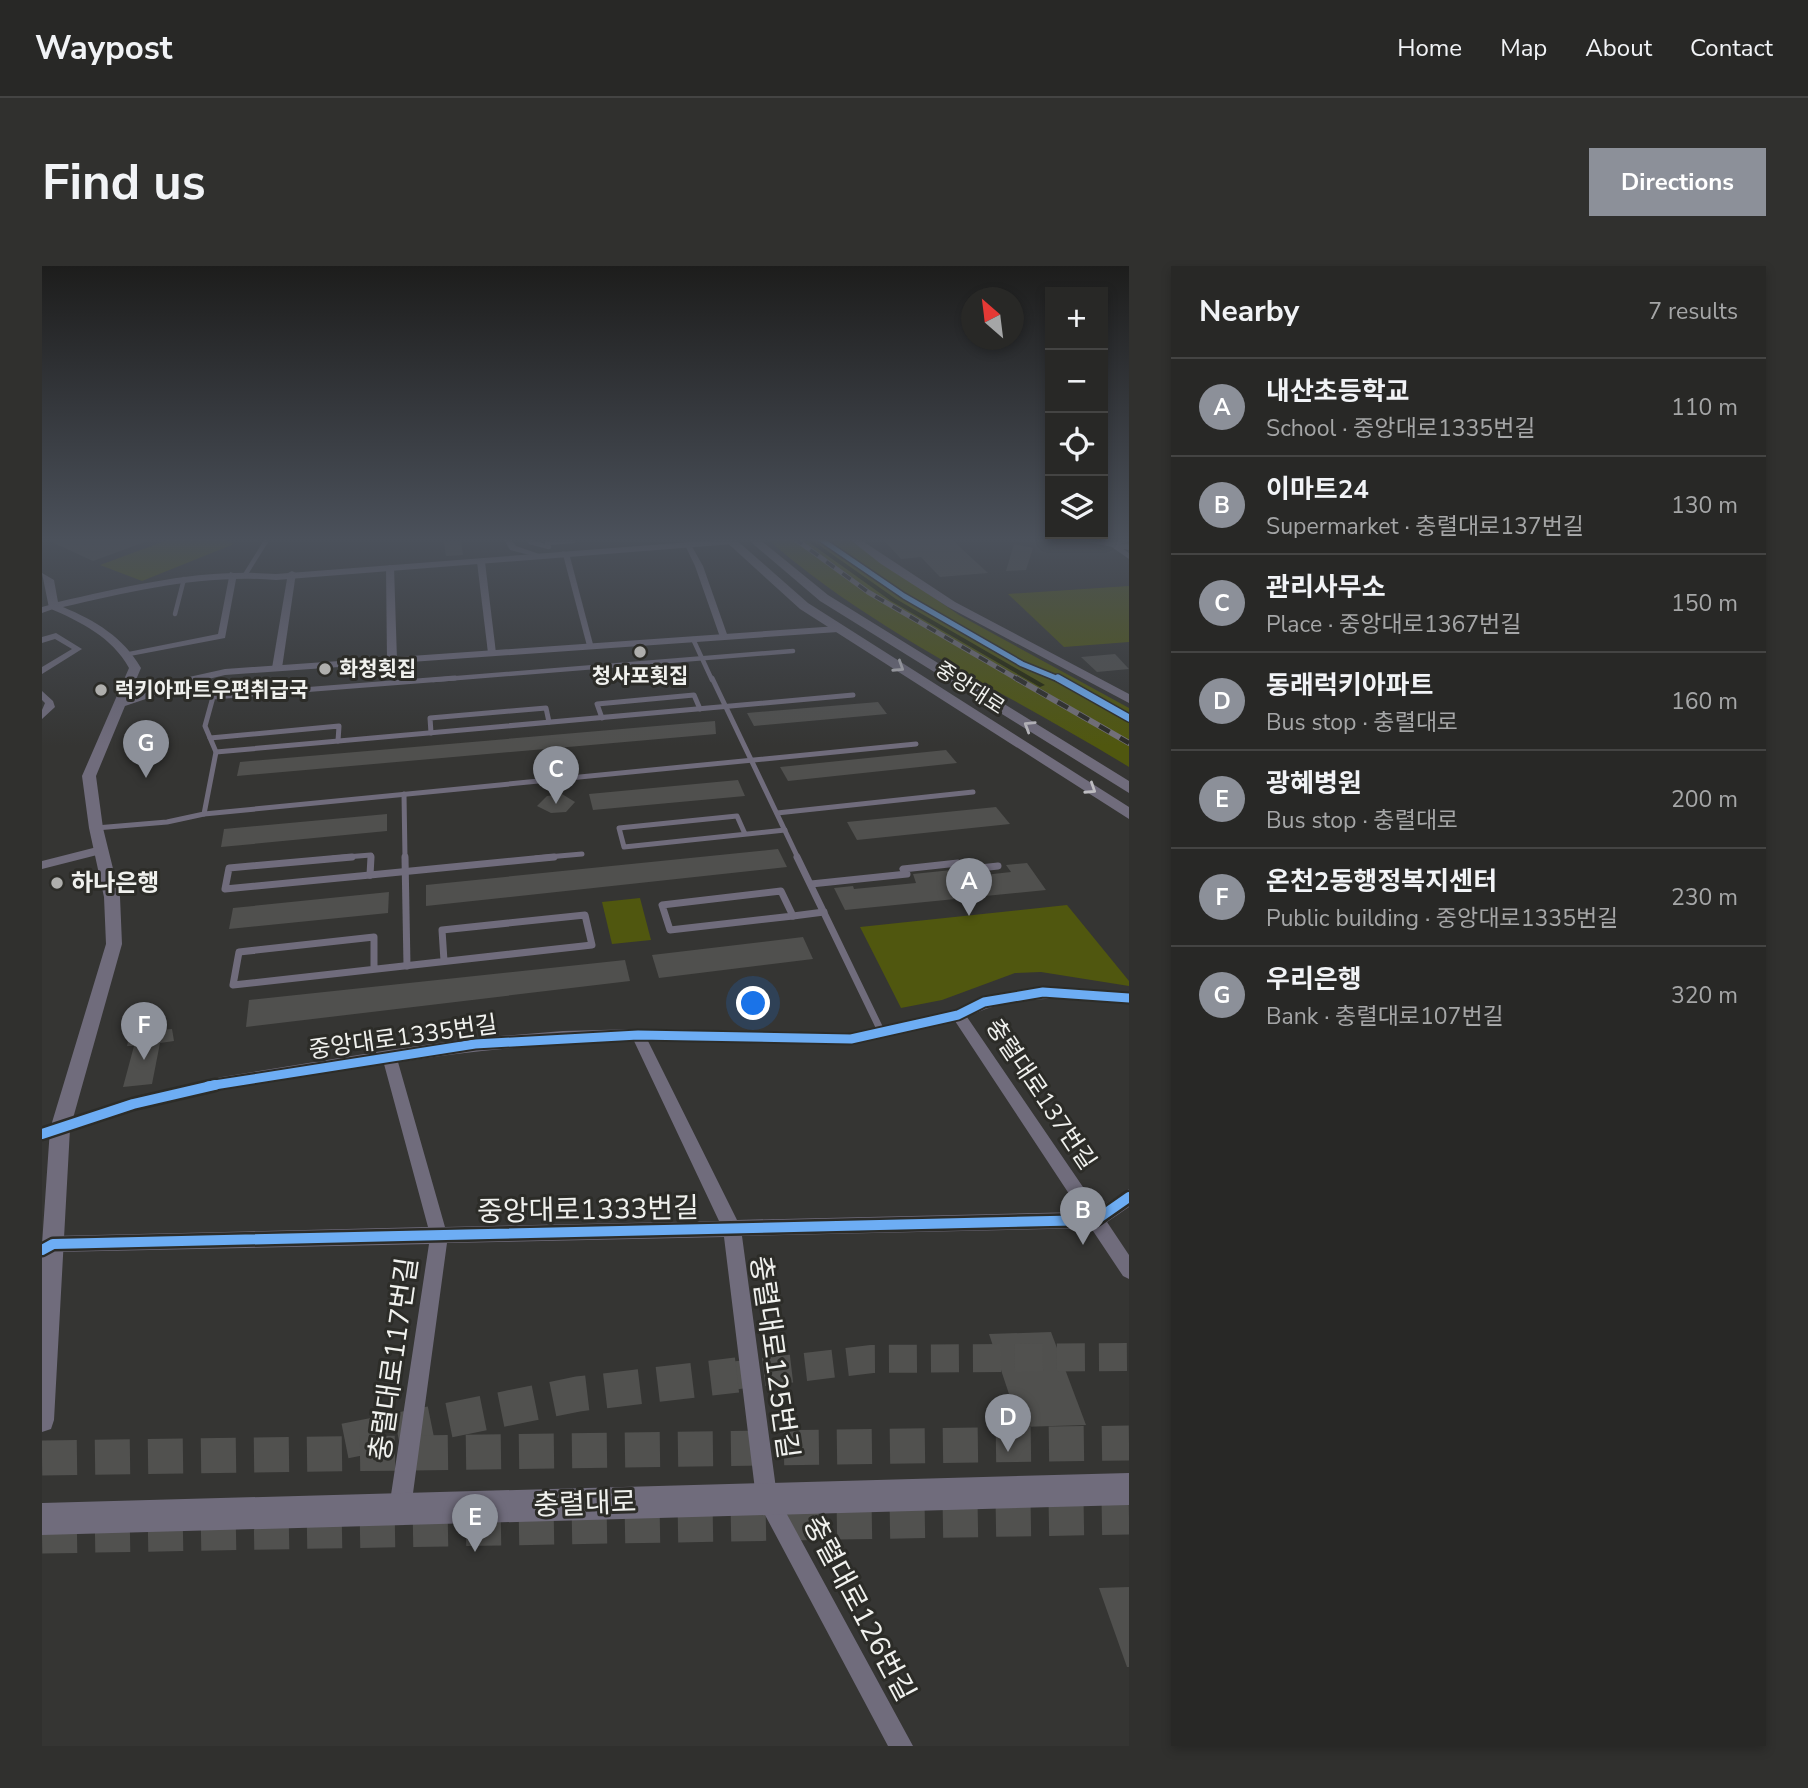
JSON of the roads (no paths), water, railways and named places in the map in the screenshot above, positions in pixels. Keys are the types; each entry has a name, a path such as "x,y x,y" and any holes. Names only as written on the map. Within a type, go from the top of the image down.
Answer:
{"main road":[{"name":"중앙대로","path":"806,607 1129,814"},
{"name":"중앙대로","path":"839,607 1129,788"},
{"name":"충렬대로","path":"42,1519 1129,1489"}],"street":[{"path":"128,655 222,635 227,607"},
{"path":"277,668 287,607"},
{"path":"391,607 392,660"},
{"path":"486,607 492,653"},
{"path":"580,607 591,646"},
{"path":"713,607 724,637"},
{"path":"958,607 1129,699"},
{"path":"42,1420 47,1247 60,1129 114,944 116,922 96,828 89,776 135,668 128,655 89,621 48,608"},
{"path":"121,703 193,679 277,668 838,629"},
{"path":"42,640 56,636 78,649 42,671"},
{"path":"42,694 50,707 42,716"},
{"path":"42,865 101,850"},
{"name":"중앙대로1335번길","path":"42,1134 133,1104 222,1083 388,1056 550,1038 638,1035 851,1039 958,1015 984,1002 1043,992 1129,998"},
{"name":"충렬대로137번길","path":"958,1015 1129,1270"},
{"name":"충렬대로125번길","path":"638,1035 732,1229 767,1498"},
{"name":"충렬대로117번길","path":"388,1056 439,1235 400,1508"},
{"path":"1096,1220 1129,1197"},
{"name":"중앙대로1333번길","path":"47,1247 1096,1220"},
{"name":"충렬대로126번길","path":"767,1498 901,1746"}],"lane":[{"path":"175,614 177,607"},
{"path":"693,639 882,1033"},
{"path":"204,814 216,752 205,726 213,697 793,651"},
{"path":"602,718 597,704 694,695 700,709"},
{"path":"216,752 853,695"},
{"path":"431,733 430,718 546,708 549,722"},
{"path":"210,738 339,726 338,741"},
{"path":"96,828 167,822 204,814 916,744"},
{"path":"777,813 973,792"},
{"path":"404,794 407,966"},
{"path":"745,834 737,816 619,828 624,847 785,830"},
{"path":"370,875 370,855 229,868 225,889 370,875 404,871 582,854"},
{"path":"811,884 907,874 903,869 958,863 962,870 998,866"},
{"path":"793,916 781,891 662,905 670,930 793,916 824,912"},
{"path":"374,968 374,937 239,952 233,985 592,945 585,915 442,930 444,961"}],"tunnel":[{"path":"722,1377 872,1359 1129,1357"},
{"path":"345,1441 578,1394 737,1375"},
{"path":"42,1458 1129,1443"},
{"path":"42,1536 1129,1517"}],"railway":[{"path":"894,607 1019,680"},
{"path":"1016,678 1129,743"}],"place":[{"name":"청사포횟집","path":"640,652"},
{"name":"화청횟집","path":"325,669"},
{"name":"럭키아파트우편취급국","path":"101,690"},
{"name":"우리은행","path":"146,778"},
{"name":"관리사무소","path":"556,804"},
{"name":"하나은행","path":"57,883"},
{"name":"내산초등학교","path":"969,916"},
{"name":"온천2동행정복지센터","path":"144,1060"},
{"name":"이마트24","path":"1083,1245"},
{"name":"동래럭키아파트","path":"1008,1452"},
{"name":"광혜병원","path":"475,1552"}]}
